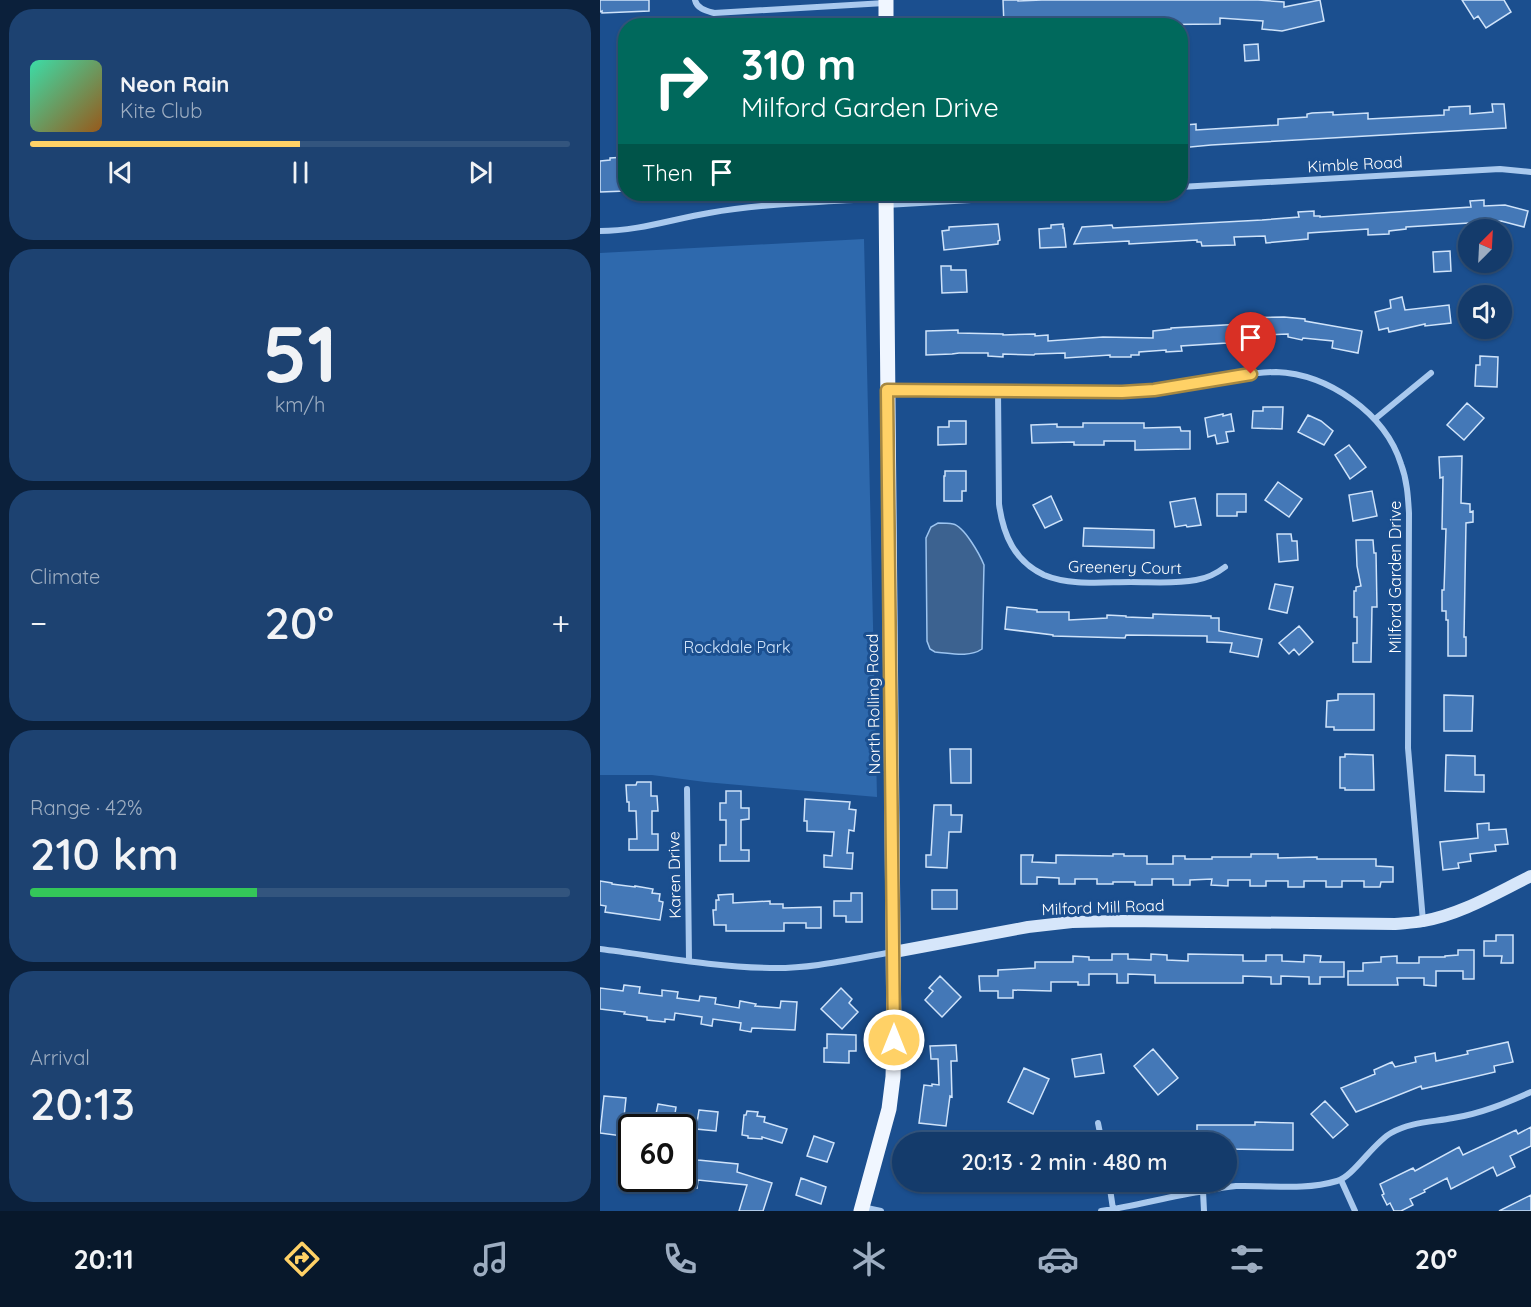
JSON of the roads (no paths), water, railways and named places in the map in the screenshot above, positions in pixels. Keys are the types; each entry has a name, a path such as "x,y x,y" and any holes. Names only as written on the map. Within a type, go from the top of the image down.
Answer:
{"main road":[{"path":"886,2 886,18"},
{"name":"North Rolling Road","path":"861,1209 889,1109 894,1040 886,201"},
{"name":"Milford Mill Road","path":"894,952 1028,927 1072,922 1395,924 1423,921 1452,914 1531,876"}],"street":[{"path":"695,0 696,4 704,10 714,13 886,2"},
{"name":"Kimble Road","path":"1188,187 1500,169 1531,172"},
{"path":"600,231 636,228 751,207 852,201"},
{"name":"Milford Garden Drive","path":"887,390 1122,392 1154,390 1275,372 1298,375 1337,389 1354,400 1375,419 1390,440 1401,462 1407,486 1409,513 1408,748 1423,921"},
{"path":"1375,419 1431,373"},
{"name":"Greenery Court","path":"998,390 1001,522 1015,551 1029,565 1060,580 1091,582 1188,581 1213,576 1226,567"},
{"name":"Karen Drive","path":"687,789 689,961"},
{"name":"Milford Mill Road","path":"600,949 770,969 801,968 894,952"},
{"path":"1237,1186 1300,1188 1320,1186 1341,1180 1390,1133 1430,1120 1454,1118 1479,1112 1531,1092"},
{"path":"1098,1123 1100,1132"},
{"path":"1341,1180 1355,1211"},
{"path":"1110,1192 1113,1209"},
{"path":"1101,1211 1198,1192"},
{"path":"1203,1192 1204,1211"},
{"path":"861,1209 881,1211"}],"park label":[{"name":"Rockdale Park","path":"737,647"}]}
